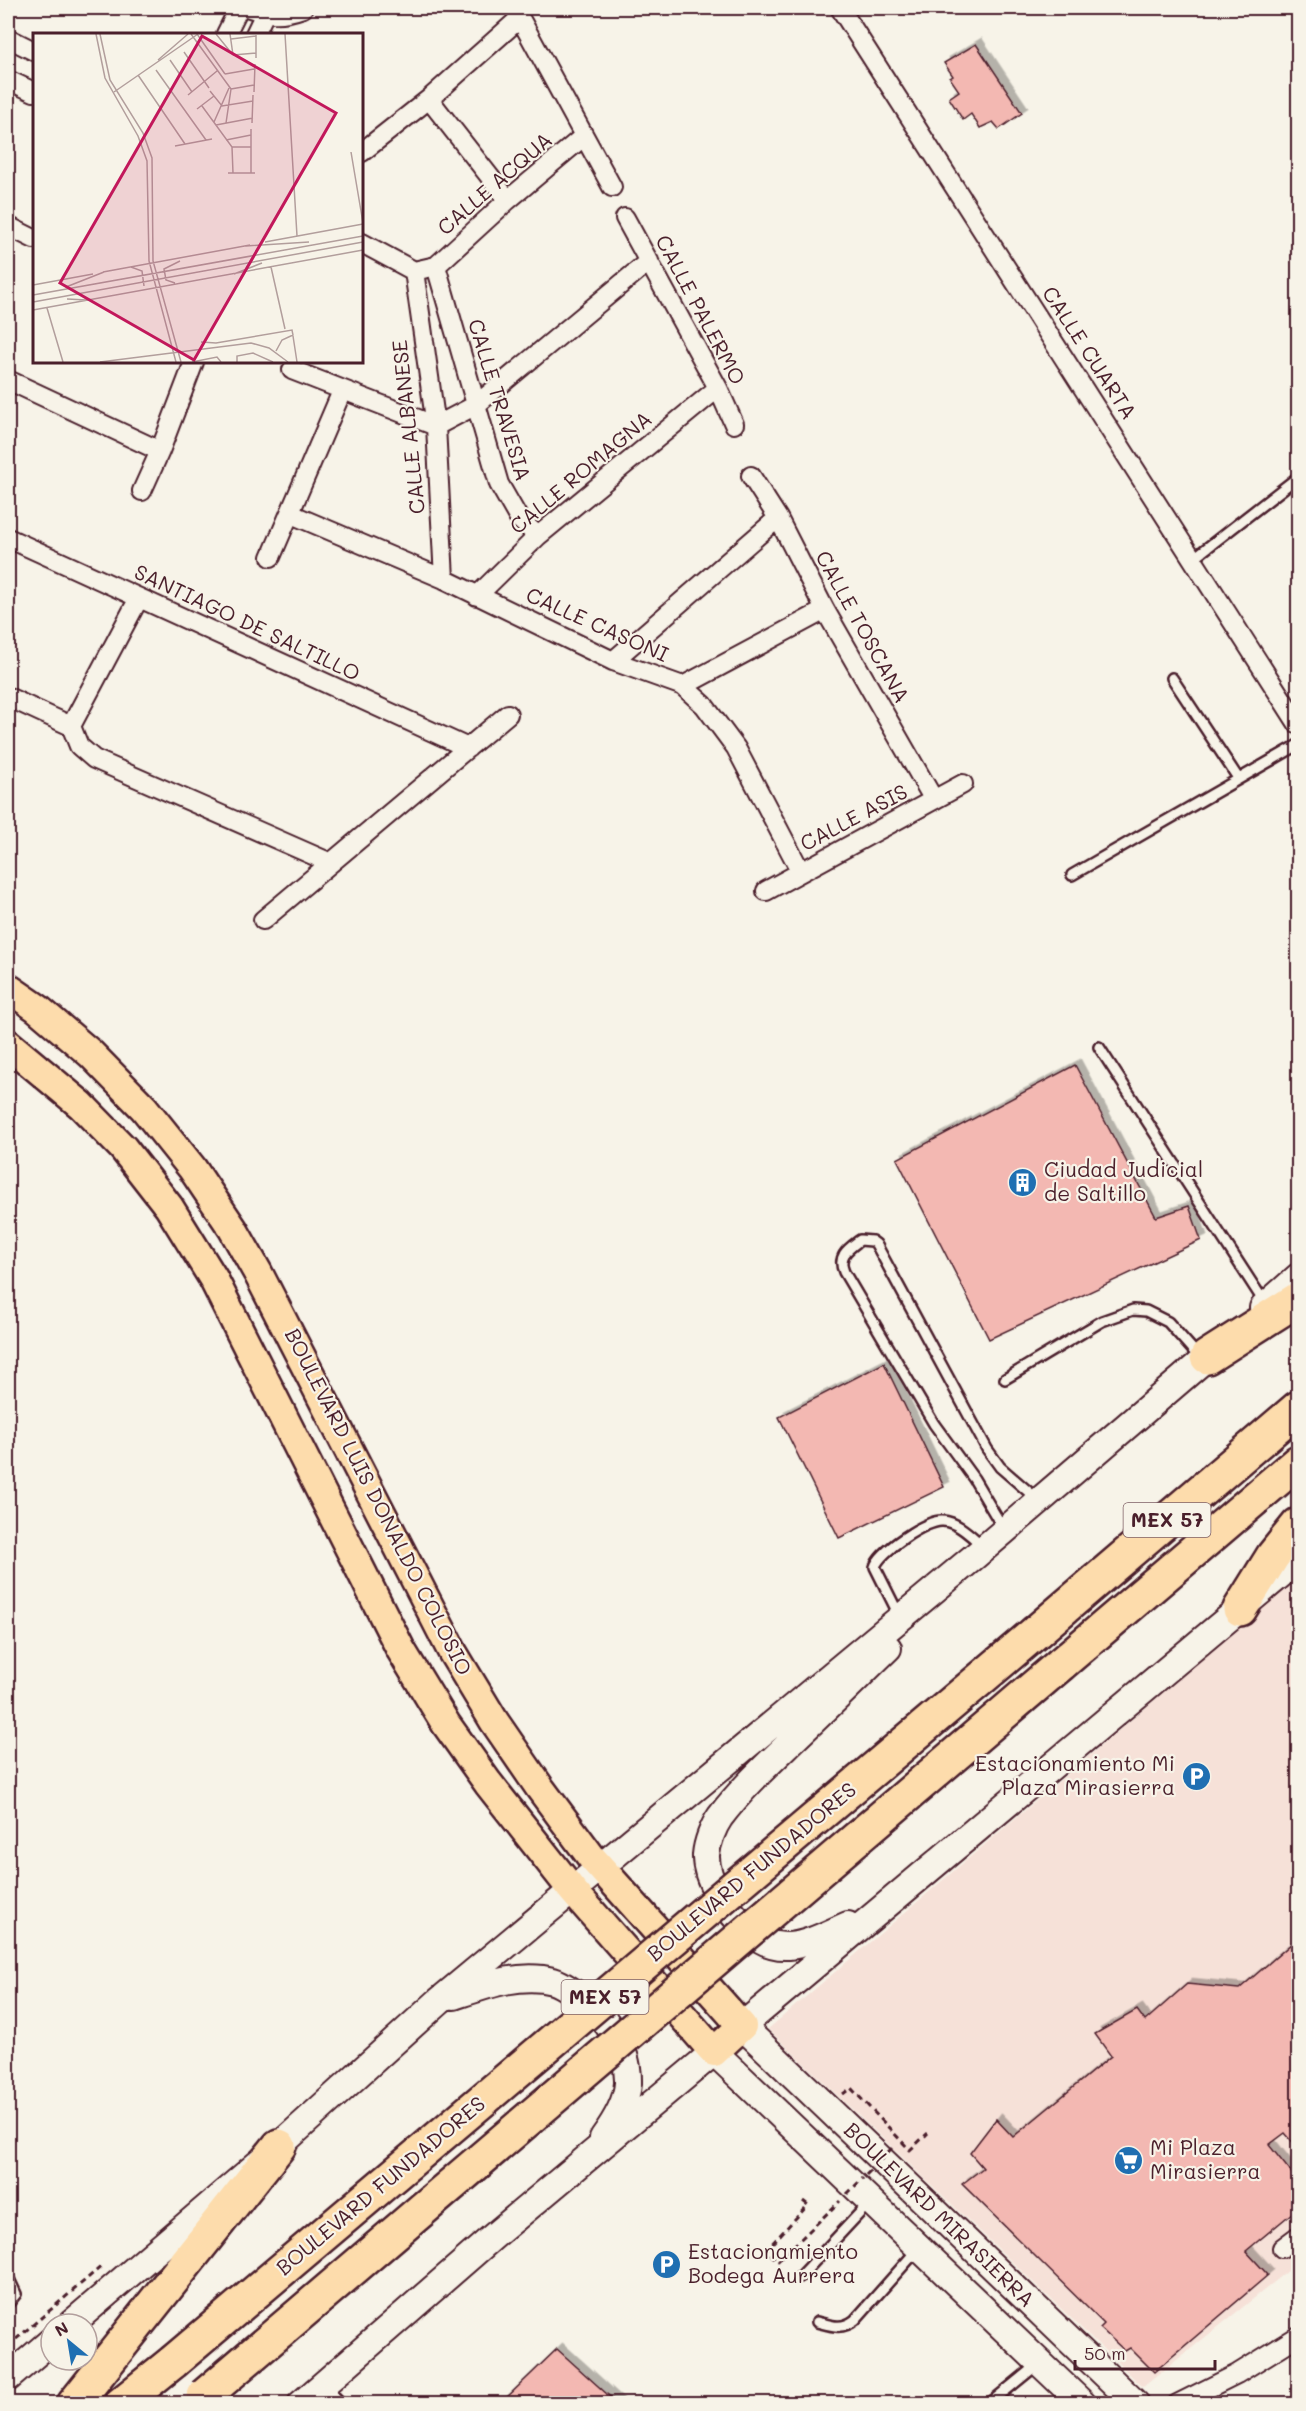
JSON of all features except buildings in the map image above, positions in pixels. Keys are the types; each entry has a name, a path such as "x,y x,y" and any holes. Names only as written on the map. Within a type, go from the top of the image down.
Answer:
{"highway":[{"path":"1205,1359 1299,1299"},
{"name":"BOULEVARD FUNDADORES","path":"121,2403 173,2362 1299,1408"},
{"name":"BOULEVARD FUNDADORES","path":"200,2400 1299,1462"},
{"path":"1240,1608 1273,1556 1299,1525"},
{"path":"74,2403 279,2146"}],"main road":[{"name":"BOULEVARD LUIS DONALDO COLOSIO","path":"8,988 37,1008 91,1054 144,1108 192,1168 233,1229 279,1313 453,1653 494,1721 540,1788 600,1868 742,2026"},
{"name":"BOULEVARD LUIS DONALDO COLOSIO","path":"8,1044 81,1105 123,1148 169,1207 213,1278 401,1650 446,1724 488,1783 573,1891 714,2052"},
{"path":"85,2312 279,2146 440,2001 980,1552 1299,1277"},
{"path":"875,1913 798,1945 780,1947 768,1945 754,1936 739,1921 712,1882 707,1868 706,1854 711,1836 719,1818 754,1777 918,1618 980,1552"},
{"path":"301,2403 495,2235 714,2052 875,1913 1299,1560"},
{"path":"440,2001 508,1980 541,1978 555,1981 592,2006 618,2040 626,2063 628,2085 623,2103 609,2130 589,2157"},
{"name":"BOULEVARD MIRASIERRA","path":"742,2026 1136,2403"},
{"name":"BOULEVARD MIRASIERRA","path":"714,2052 862,2187 919,2247 1083,2403"},
{"path":"11,2372 39,2350"}],"street":[{"path":"226,33 239,8"},
{"path":"255,33 257,10 279,14 303,8"},
{"name":"CALLE CUARTA","path":"840,8 1299,724"},
{"path":"363,151 429,99 517,13 612,187"},
{"path":"8,38 33,50"},
{"path":"8,80 33,92"},
{"path":"429,99 508,200"},
{"name":"CALLE ACQUA","path":"436,266 508,200 584,136"},
{"name":"CALLE PALERMO","path":"625,218 718,388 734,424"},
{"path":"8,226 33,238"},
{"path":"363,244 414,270 436,266"},
{"path":"292,370 436,426 476,405 649,261"},
{"name":"CALLE TRAVESIA","path":"436,266 499,484 519,519 538,536"},
{"name":"CALLE ALBANESE","path":"414,270 436,426 444,579"},
{"path":"141,491 160,451 194,363"},
{"path":"8,380 160,451"},
{"name":"CALLE ROMAGNA","path":"477,597 538,536 718,388"},
{"path":"271,556 342,391"},
{"name":"CALLE TOSCANA","path":"751,476 778,518 825,610 934,800"},
{"name":"CALLE CASONI","path":"291,514 444,579 613,661 682,686 704,705 736,748 801,873"},
{"path":"613,661 778,518"},
{"name":"SANTIAGO DE SALTILLO","path":"8,538 468,748"},
{"path":"71,726 139,598"},
{"path":"682,686 825,610"},
{"path":"8,697 71,726 79,746 94,759 331,863"},
{"path":"263,920 508,714"},
{"name":"CALLE ASIS","path":"766,891 963,784"},
{"path":"1282,2248 1299,2236"},
{"path":"1177,2403 1237,2374 1299,2336"}],"lane":[{"path":"1194,558 1299,477"},
{"path":"1172,678 1238,778"},
{"path":"1072,875 1299,745"},
{"path":"1099,1047 1266,1305"},
{"path":"1005,1530 974,1479 934,1424 844,1272 841,1264 842,1257 848,1248 860,1240 872,1240 876,1244 987,1449 1000,1467 1039,1501"},
{"path":"1005,1379 1102,1321 1119,1313 1133,1310 1146,1311 1168,1322 1205,1359"},
{"path":"901,1617 874,1567 877,1560 889,1549 923,1527 939,1521 954,1524 980,1552"},
{"path":"800,2277 862,2187"},
{"path":"817,2322 839,2327 847,2326 855,2320 919,2247"},
{"path":"8,2277 16,2294 8,2304"},
{"path":"989,2403 1040,2363"},
{"path":"324,2385 342,2403"}],"path":[{"path":"840,2097 851,2088 909,2150 928,2133"},
{"path":"803,2201 808,2205 766,2250 778,2261 862,2187 892,2148 885,2141"}],"shaded area":[{"name":"Mi Plaza Mirasierra","path":"1298,1578 1298,2263 1143,2387 768,2029"}],"place":[{"name":"Ciudad Judicial de Saltillo","path":"1023,1182"},
{"name":"Estacionamiento Mi Plaza Mirasierra","path":"1196,1776"},
{"name":"Mi Plaza Mirasierra","path":"1129,2160"},
{"name":"Estacionamiento Bodega Aurrera","path":"667,2264"}]}
